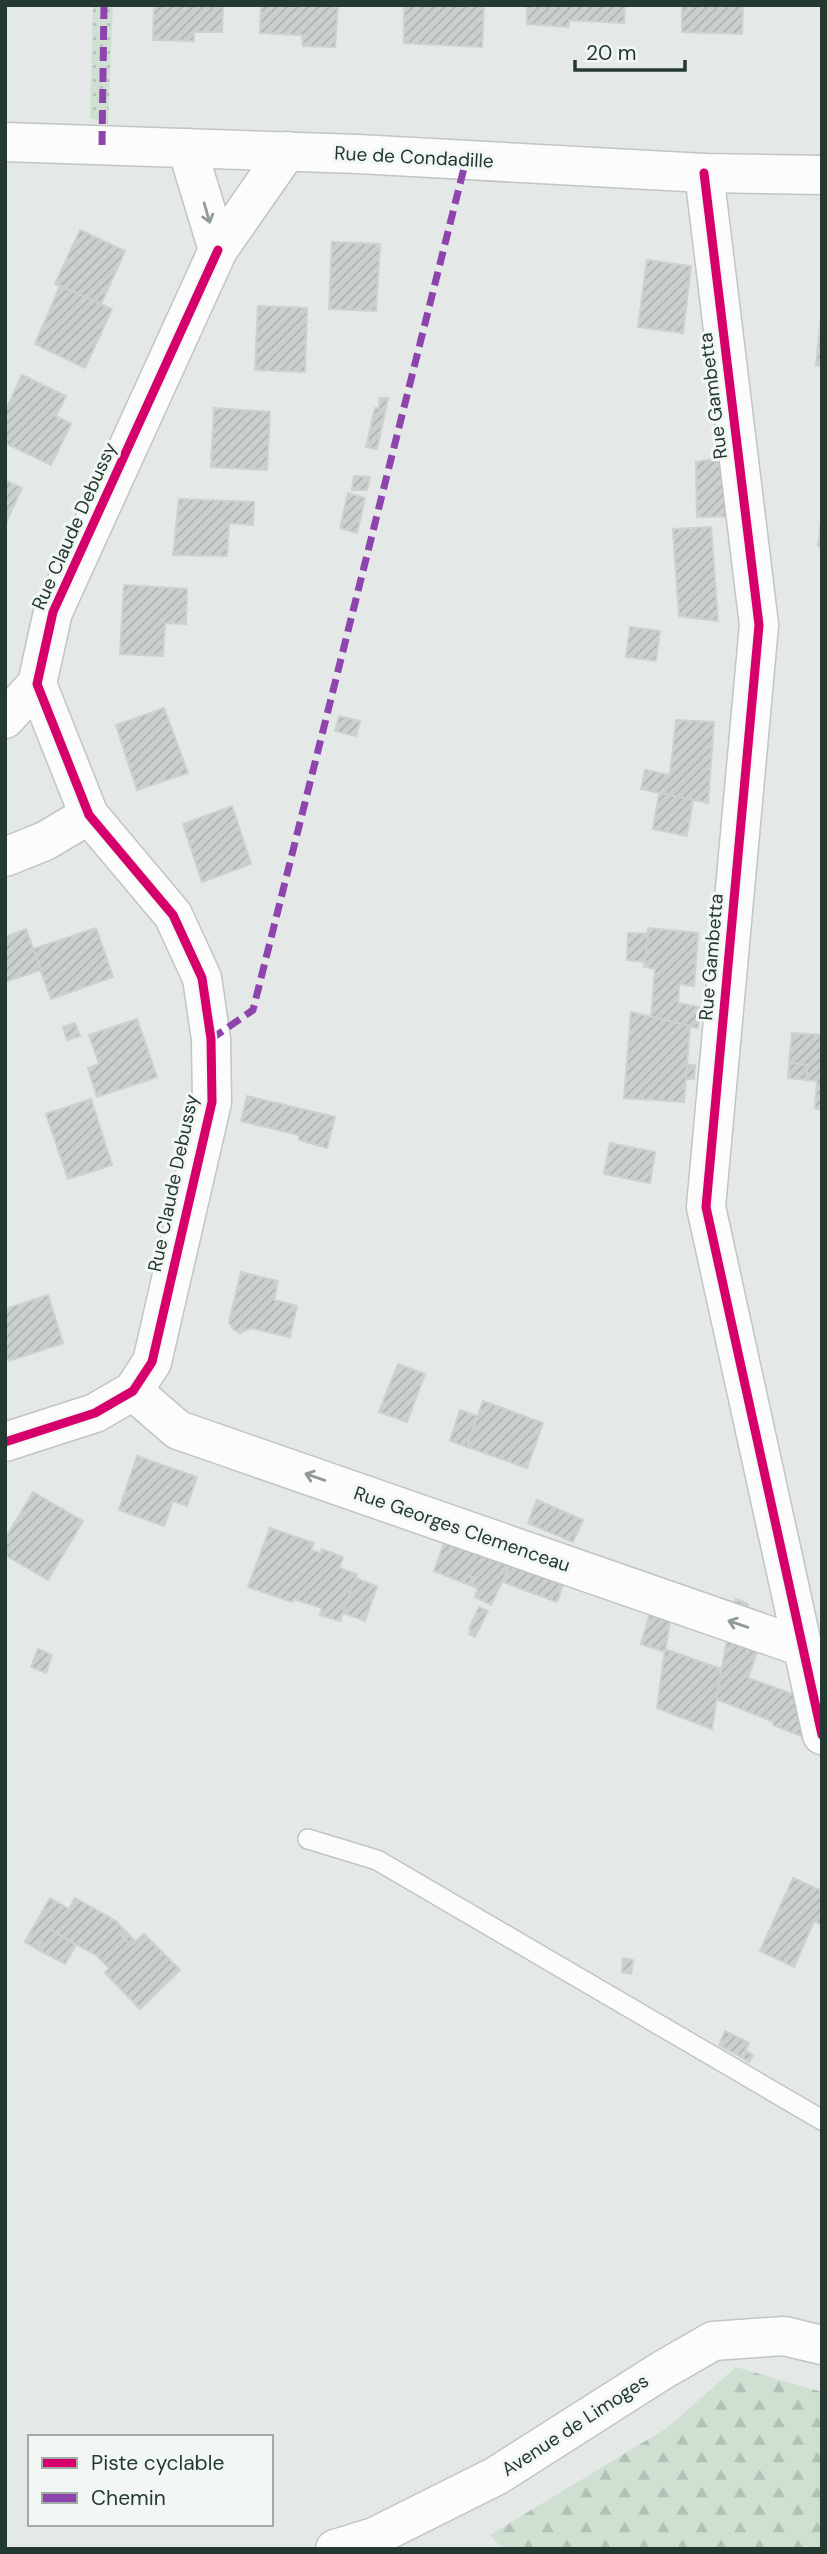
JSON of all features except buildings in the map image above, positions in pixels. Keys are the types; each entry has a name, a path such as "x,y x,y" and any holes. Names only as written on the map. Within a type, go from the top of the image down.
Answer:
{"street":[{"name":"Rue de Condadille","path":"5,142 287,151 704,173 822,175"},
{"path":"187,148 218,250"},
{"name":"Rue Claude Debussy","path":"5,1442 95,1413 133,1391 152,1362 212,1102 211,1039 202,978 173,915 89,815 37,684 53,611 218,250 287,151"},
{"name":"Rue Gambetta","path":"704,173 758,625 706,1207 822,1735"},
{"path":"5,719 37,684"},
{"path":"5,857 46,841 89,815"},
{"name":"Rue Georges Clemenceau","path":"133,1391 178,1430 803,1647"},
{"name":"Avenue de Limoges","path":"335,2549 374,2537 496,2476 713,2341 784,2336 822,2345"}],"lane":[{"path":"308,1839 377,1860 822,2120"}],"green space":[{"path":"93,5 113,5 108,124 90,118"},
{"path":"736,2367 822,2392 822,2549 503,2549 490,2535 667,2428"}],"marked path":[{"path":"102,145 104,5"},
{"path":"211,1039 253,1010 466,160"}],"cycle path":[{"path":"704,173 759,625 706,1207 822,1735"},
{"path":"5,1442 95,1413 133,1391 152,1362 212,1102 211,1039 202,978 173,915 89,815 37,684 53,612 218,250"}]}
